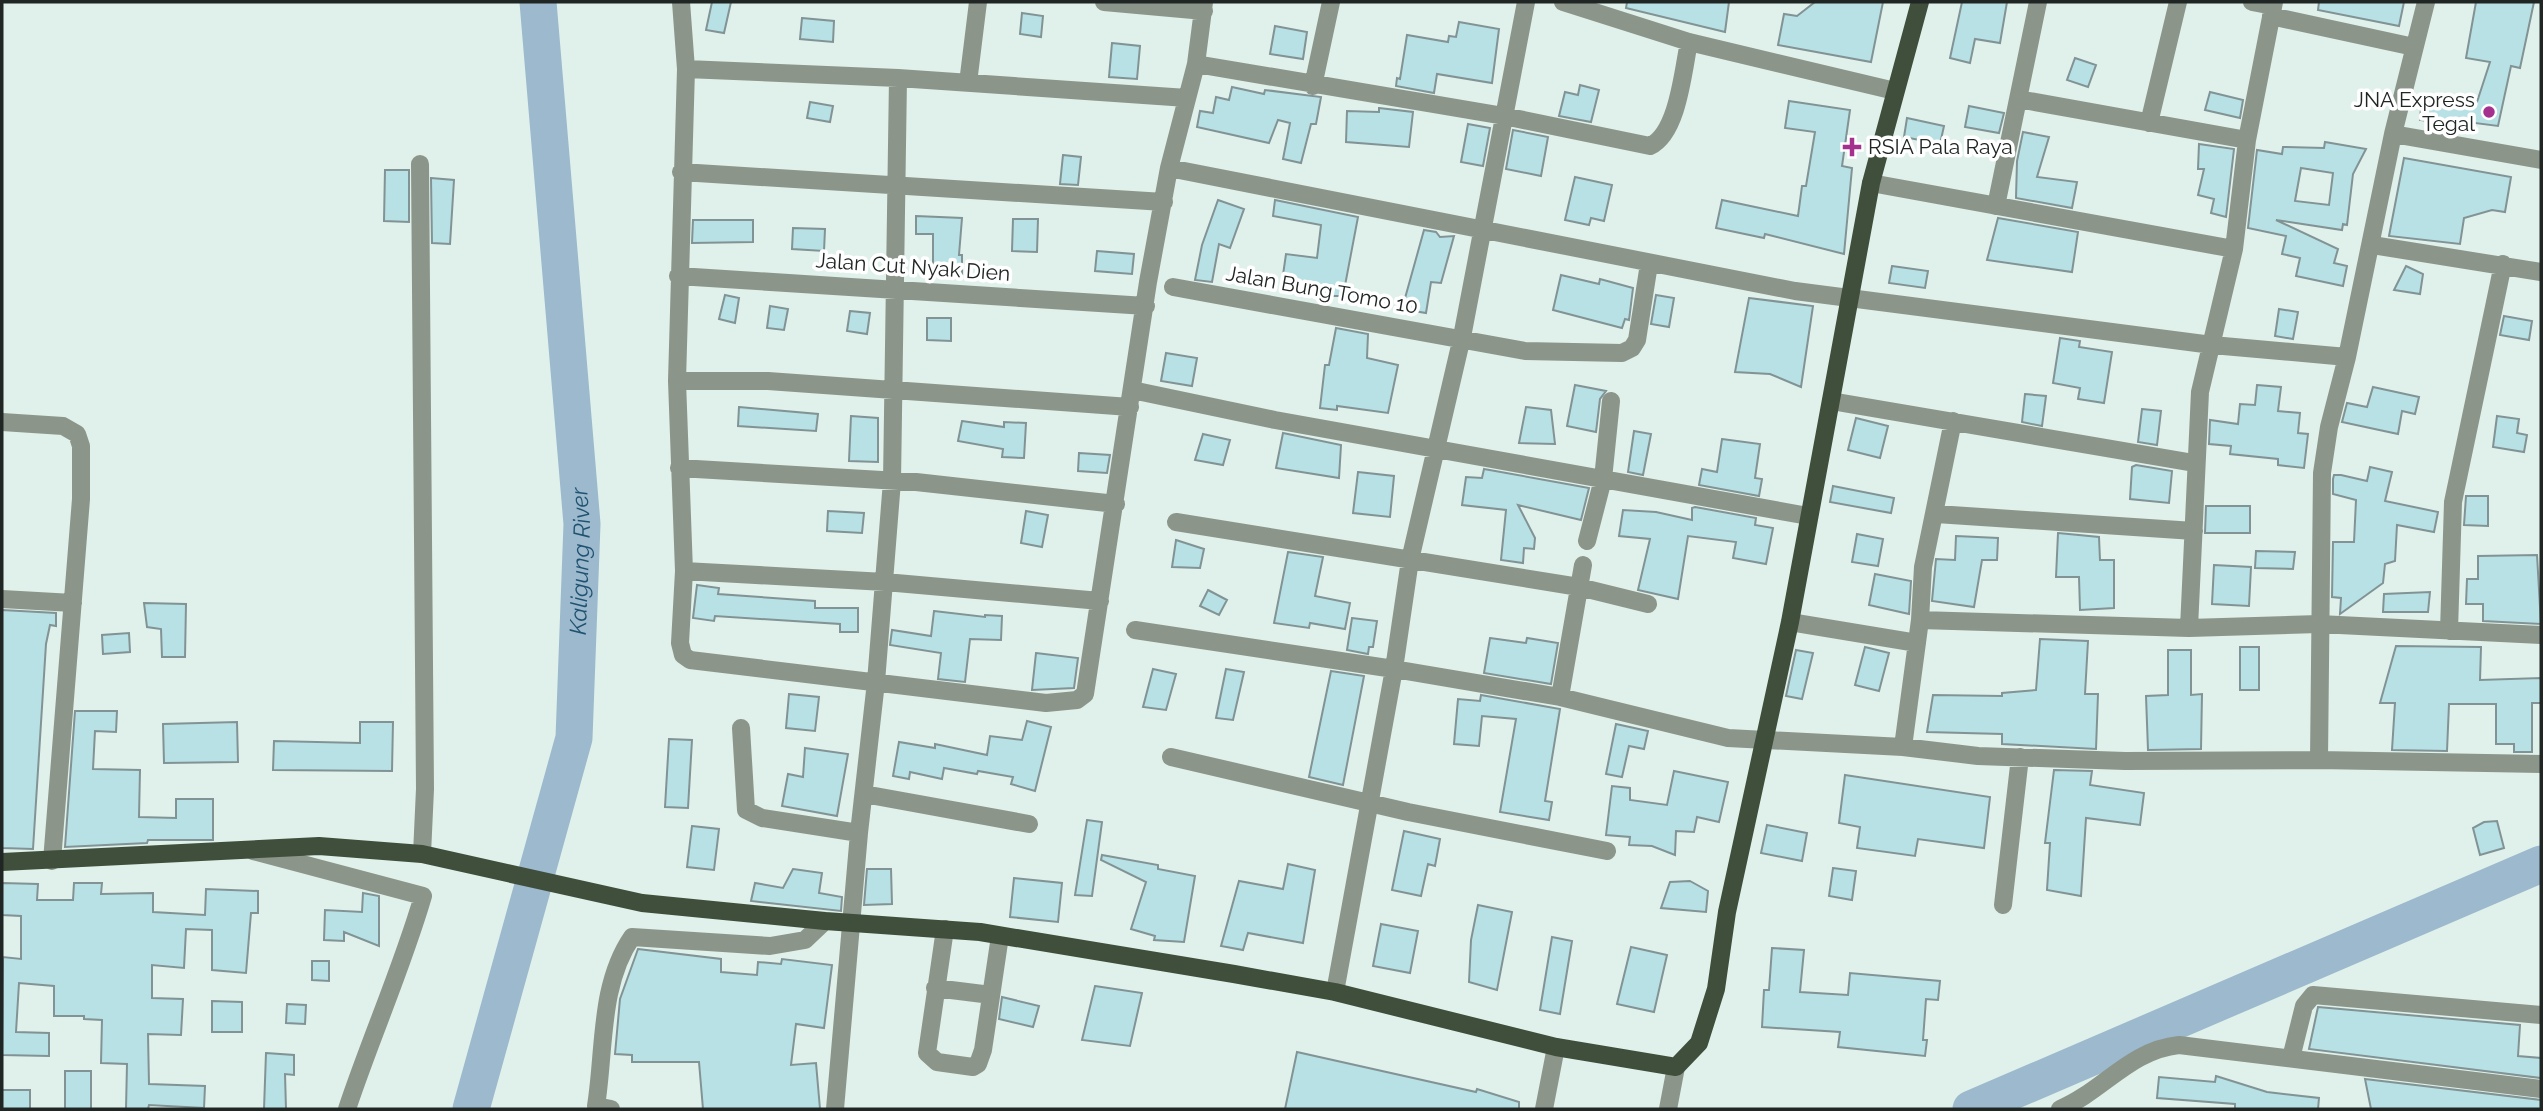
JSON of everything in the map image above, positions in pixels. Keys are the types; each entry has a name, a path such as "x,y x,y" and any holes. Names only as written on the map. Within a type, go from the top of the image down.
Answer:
{"main road":[{"path":"2,862 319,846 422,854 624,899 825,921 945,929 1000,936 1335,992 1556,1047 1676,1067 1699,1043 1716,989 1734,874 1790,622 1871,183 1920,2"}],"street":[{"path":"681,2 686,69 677,381 684,571 680,643 682,654 690,660 1045,703 1077,700 1085,694 1088,685 1169,168 1196,64 1204,6 1104,2"},
{"path":"968,83 978,2"},
{"path":"1313,86 1331,2"},
{"path":"1335,992 1394,669 1410,560 1462,337 1526,2"},
{"path":"1563,2 1689,42 1895,91"},
{"path":"1996,206 2038,2"},
{"path":"2149,123 2178,2"},
{"path":"2252,2 2414,47"},
{"path":"2319,760 2322,473 2329,427 2372,245 2393,134 2426,2"},
{"path":"2189,628 2194,463 2200,393 2234,249 2247,140 2273,8"},
{"path":"1196,64 1313,86 1504,116 1650,146 1659,142 1671,124 1689,42"},
{"path":"686,69 898,78 1187,98"},
{"path":"835,1109 859,832 876,682 892,481 898,78"},
{"path":"2018,99 2247,140"},
{"path":"2393,134 2541,160"},
{"path":"420,164 425,789 422,854"},
{"path":"1169,168 1795,291 2212,345 2347,357"},
{"path":"681,172 1164,202"},
{"path":"1871,183 2234,249"},
{"path":"2372,245 2541,272"},
{"name":"Jalan Bung Tomo 10","path":"1173,287 1543,353 1627,351 1637,340 1649,264"},
{"path":"2449,631 2453,502 2503,264"},
{"name":"Jalan Cut Nyak Dien","path":"678,276 1146,306"},
{"path":"677,381 768,381 893,390 1131,399 1437,448 1808,516"},
{"path":"1587,541 1603,479 1611,401"},
{"path":"1831,401 2194,463"},
{"path":"1903,747 1920,620 1923,567 1953,421"},
{"path":"2,422 63,426 77,434 82,461 52,861"},
{"path":"679,468 892,481 1116,504"},
{"path":"1936,514 2194,531"},
{"path":"1176,522 1579,587 1648,604"},
{"path":"1560,698 1583,565"},
{"path":"684,571 885,582 1100,601"},
{"path":"2,599 72,603"},
{"path":"1920,620 2189,628 2319,624 2541,635"},
{"path":"1790,622 1917,643"},
{"path":"1135,630 1394,669 1560,698 1728,738 2125,761 2319,760 2541,764"},
{"path":"741,728 746,810 762,818 859,832"},
{"path":"1171,757 1368,803 1607,851"},
{"path":"2003,905 2020,757"},
{"path":"864,794 1029,824"},
{"path":"249,850 423,895 407,950 374,1030 347,1109"},
{"path":"601,1108 609,987 620,954 632,937 770,946 805,940 825,921"},
{"path":"945,929 927,1054 937,1062 972,1067 978,1064 983,1050 1000,936"},
{"path":"936,988 991,995"},
{"path":"2291,1058 2304,1006 2313,995 2541,1015"},
{"path":"2060,1109 2076,1105 2105,1078 2144,1053 2179,1045 2541,1089"},
{"path":"1544,1109 1556,1047"},
{"path":"1668,1109 1676,1067"}],"building":[{"path":"712,2 731,2 724,33 706,30"},
{"path":"1627,2 1729,2 1725,32 1626,8"},
{"path":"1815,2 1883,2 1871,62 1778,45 1784,14 1797,16"},
{"path":"1962,2 2007,2 2000,43 1975,39 1970,63 1950,58"},
{"path":"2319,2 2404,2 2399,26 2318,10"},
{"path":"2476,2 2534,2 2520,68 2511,66 2498,126 2460,121 2458,133 2440,131 2441,123 2420,120 2422,95 2477,102 2490,62 2466,58"},
{"path":"1022,13 1043,16 1041,37 1020,34"},
{"path":"802,18 834,21 833,42 800,39"},
{"path":"1459,22 1499,29 1492,83 1437,74 1434,93 1396,86 1397,78 1400,79 1407,35 1448,42 1449,36 1456,37"},
{"path":"1275,26 1307,32 1303,59 1270,54"},
{"path":"1112,43 1140,46 1137,79 1109,77"},
{"path":"2075,58 2096,65 2088,87 2067,80"},
{"path":"1580,85 1599,90 1591,122 1559,116 1565,92 1578,95"},
{"path":"1232,87 1264,94 1265,90 1321,97 1316,124 1311,124 1301,163 1283,159 1290,123 1278,120 1269,143 1197,127 1200,111 1213,113 1216,97 1229,100"},
{"path":"2210,92 2243,100 2240,118 2205,110"},
{"path":"1789,101 1850,110 1842,166 1852,168 1844,254 1765,234 1764,238 1716,228 1722,200 1798,216 1815,132 1785,128"},
{"path":"810,102 833,106 830,122 807,118"},
{"path":"1969,106 2004,113 1999,133 1965,127"},
{"path":"1379,108 1413,112 1409,147 1346,142 1347,111 1379,112"},
{"path":"1907,118 1944,126 1940,144 1904,137"},
{"path":"1468,124 1490,128 1483,166 1461,162"},
{"path":"1513,130 1548,137 1541,176 1506,169"},
{"path":"2023,132 2049,137 2037,177 2077,182 2072,208 2016,198 2017,161"},
{"path":"2325,142 2366,149 2353,174 2347,225 2343,224 2342,230 2276,220 2338,249 2334,263 2347,266 2343,286 2296,276 2300,258 2282,254 2286,236 2248,228 2257,150 2282,154 2283,147 2324,148","holes":["2301,168 2333,173 2329,205 2295,201"]},
{"path":"2199,144 2234,149 2226,217 2211,213 2214,199 2198,195 2204,169 2198,169"},
{"path":"1063,155 1081,157 1078,185 1060,184"},
{"path":"2404,158 2511,177 2505,212 2492,210 2464,218 2460,244 2389,236"},
{"path":"385,170 409,170 409,222 384,221"},
{"path":"1575,177 1612,185 1604,221 1591,218 1589,225 1565,220"},
{"path":"431,178 454,180 450,244 432,243"},
{"path":"1218,200 1244,209 1230,248 1219,244 1212,282 1195,280 1202,245"},
{"path":"1275,200 1358,217 1343,296 1316,296 1281,289 1286,254 1317,258 1321,225 1273,216"},
{"path":"916,216 962,218 959,255 962,255 962,274 933,274 933,234 916,234"},
{"path":"1998,218 2078,232 2072,272 1987,260"},
{"path":"1013,219 1038,219 1037,252 1012,251"},
{"path":"693,220 753,220 753,242 692,243"},
{"path":"793,228 825,229 824,251 792,249"},
{"path":"1424,230 1436,232 1440,237 1454,236 1441,283 1431,282 1426,313 1402,309"},
{"path":"1097,251 1134,254 1132,274 1095,271"},
{"path":"1892,266 1928,271 1925,288 1889,283"},
{"path":"2406,266 2423,274 2420,294 2394,290"},
{"path":"1561,275 1599,284 1600,279 1633,288 1629,320 1625,319 1622,328 1553,310"},
{"path":"725,295 739,298 735,323 719,319"},
{"path":"1656,295 1674,298 1669,327 1651,324"},
{"path":"1749,298 1813,306 1801,387 1770,374 1735,372"},
{"path":"770,306 788,309 784,330 767,328"},
{"path":"2279,309 2298,312 2293,339 2275,336"},
{"path":"850,311 870,313 867,334 847,331"},
{"path":"2504,316 2532,321 2529,340 2500,335"},
{"path":"927,318 951,318 951,341 927,340"},
{"path":"1336,328 1368,334 1367,358 1398,365 1388,413 1337,406 1337,410 1320,408 1325,365 1329,365"},
{"path":"2060,338 2080,341 2079,347 2112,352 2104,403 2078,399 2080,388 2053,383"},
{"path":"1166,353 1197,358 1192,386 1161,381"},
{"path":"1575,385 1606,391 1600,399 1596,432 1567,426"},
{"path":"2257,385 2281,387 2278,411 2300,413 2298,433 2308,434 2304,468 2278,465 2278,459 2230,454 2231,446 2209,444 2210,420 2238,424 2240,404 2255,405"},
{"path":"2373,387 2419,397 2415,414 2402,411 2398,434 2342,422 2347,403 2367,407"},
{"path":"2025,394 2046,396 2042,426 2022,422"},
{"path":"739,407 818,414 816,431 738,426"},
{"path":"1526,407 1551,410 1555,444 1519,443"},
{"path":"2142,409 2161,411 2157,445 2138,442"},
{"path":"851,416 878,418 878,462 849,461"},
{"path":"2497,416 2519,419 2517,433 2527,435 2524,452 2493,447"},
{"path":"1856,418 1888,426 1880,458 1848,450"},
{"path":"962,421 1004,427 1004,422 1026,423 1024,458 1002,457 1003,449 958,441"},
{"path":"1634,431 1651,434 1643,475 1628,472"},
{"path":"1283,433 1341,445 1339,478 1276,468"},
{"path":"1203,434 1230,440 1223,465 1195,460"},
{"path":"1722,439 1760,444 1755,478 1762,479 1759,496 1699,485 1702,469 1717,472"},
{"path":"1079,453 1110,455 1107,473 1078,471"},
{"path":"2136,465 2172,471 2169,503 2130,499 2132,467"},
{"path":"2370,467 2392,472 2385,501 2438,512 2434,532 2397,525 2395,561 2385,564 2383,583 2340,614 2341,598 2332,597 2333,542 2354,542 2356,500 2333,494 2333,479 2334,475 2341,475 2367,481"},
{"path":"1484,469 1589,488 1581,520 1518,505 1535,538 1534,549 1524,548 1523,563 1501,560 1506,510 1462,505 1466,477 1482,478"},
{"path":"1358,472 1394,476 1390,517 1353,513"},
{"path":"1833,486 1894,498 1891,513 1830,502"},
{"path":"2466,496 2488,496 2488,526 2464,525"},
{"path":"2206,506 2250,506 2250,533 2205,533"},
{"path":"1692,508 1756,518 1755,525 1773,528 1766,564 1733,558 1736,542 1688,536 1678,599 1638,590 1650,539 1619,536 1623,510 1656,512 1692,520"},
{"path":"828,511 864,513 862,533 827,531"},
{"path":"1026,511 1048,515 1042,547 1021,543"},
{"path":"2058,533 2099,537 2100,560 2114,560 2114,608 2080,610 2079,577 2056,577"},
{"path":"1857,534 1883,539 1878,566 1852,562"},
{"path":"1956,536 1998,538 1997,560 1982,560 1974,607 1932,601 1936,559 1955,560"},
{"path":"1176,540 1204,549 1200,568 1172,567"},
{"path":"2256,551 2295,552 2293,569 2255,568"},
{"path":"1288,552 1323,557 1315,596 1350,603 1345,629 1310,623 1309,628 1274,623"},
{"path":"2537,555 2541,624 2483,621 2483,604 2466,604 2467,579 2478,579 2478,556"},
{"path":"2214,565 2251,567 2249,606 2212,604"},
{"path":"1875,574 1911,581 1909,614 1869,605"},
{"path":"697,585 719,588 718,594 815,601 815,608 858,608 858,632 840,632 840,624 715,616 714,621 693,618"},
{"path":"1208,590 1227,600 1219,615 1200,606"},
{"path":"2430,592 2428,612 2383,612 2384,594"},
{"path":"144,603 186,604 185,657 162,657 161,629 147,627"},
{"path":"2,610 56,613 56,626 50,625 46,644 33,849 2,848"},
{"path":"934,611 985,617 1002,616 1001,640 970,639 965,682 938,679 941,653 890,645 892,630 931,636"},
{"path":"1352,618 1377,621 1373,647 1369,647 1368,654 1347,650"},
{"path":"129,633 130,652 103,654 102,635"},
{"path":"1490,638 1526,643 1527,638 1558,643 1551,684 1484,673"},
{"path":"2040,639 2088,641 2085,694 2098,694 2096,749 2002,744 2002,734 1927,732 1933,695 2002,696 2002,693 2036,690"},
{"path":"2396,646 2481,647 2480,680 2541,678 2541,703 2532,703 2532,752 2514,752 2514,744 2496,744 2496,704 2449,704 2447,751 2392,750 2395,703 2380,703"},
{"path":"1865,647 1889,653 1879,691 1855,685"},
{"path":"2240,647 2259,647 2259,690 2240,690"},
{"path":"1796,650 1813,653 1802,699 1786,696"},
{"path":"2168,650 2191,650 2191,695 2202,694 2201,749 2148,750 2146,696 2168,695"},
{"path":"1036,653 1078,658 1074,688 1032,690"},
{"path":"1153,669 1176,674 1166,710 1143,707"},
{"path":"1226,669 1244,672 1233,720 1216,718"},
{"path":"1331,671 1364,676 1343,785 1309,777"},
{"path":"789,694 819,697 815,731 786,728"},
{"path":"1481,695 1560,709 1545,801 1552,802 1549,820 1500,812 1516,719 1482,716 1479,746 1454,744 1458,699 1480,701"},
{"path":"75,711 117,711 116,732 95,731 93,769 140,770 139,817 176,818 176,799 213,799 213,840 148,840 147,843 65,847"},
{"path":"1027,721 1051,727 1035,791 1011,784 1013,777 978,771 977,774 944,768 942,779 910,772 909,779 893,776 899,742 935,748 935,744 987,755 990,736 1022,740"},
{"path":"237,722 238,762 164,763 163,724"},
{"path":"360,722 393,722 392,771 273,770 274,741 360,743"},
{"path":"1616,724 1648,731 1644,749 1629,746 1622,777 1606,774"},
{"path":"669,739 692,740 688,808 665,807"},
{"path":"805,748 848,754 837,816 782,806 788,774 803,777"},
{"path":"2054,770 2092,771 2090,785 2144,793 2140,825 2086,818 2081,896 2047,890 2050,843 2045,843"},
{"path":"1674,771 1728,782 1719,822 1697,817 1694,832 1676,831 1675,855 1652,846 1629,845 1630,837 1606,835 1612,786 1630,788 1630,800 1667,805"},
{"path":"1845,775 1990,797 1984,848 1918,839 1915,856 1857,848 1860,827 1839,823"},
{"path":"1087,820 1102,822 1092,896 1075,895"},
{"path":"2497,821 2504,848 2480,855 2473,828 2484,822"},
{"path":"1767,825 1807,833 1802,861 1761,853"},
{"path":"692,826 719,829 714,870 687,867"},
{"path":"1404,831 1440,839 1435,866 1428,864 1421,896 1392,890"},
{"path":"1102,855 1158,865 1158,869 1195,876 1184,942 1154,940 1155,936 1131,929 1146,882 1101,860"},
{"path":"1288,864 1315,870 1303,943 1248,933 1243,950 1221,946 1239,881 1283,889"},
{"path":"1833,868 1856,871 1852,900 1829,896"},
{"path":"793,869 822,873 819,893 842,897 841,911 751,901 755,883 783,888"},
{"path":"867,869 891,869 892,904 864,905"},
{"path":"1014,878 1062,883 1058,922 1010,917"},
{"path":"1690,881 1708,891 1706,912 1661,908 1670,882"},
{"path":"2,883 38,884 37,900 73,900 74,883 102,883 101,894 153,893 153,912 205,915 206,889 258,891 258,913 251,913 246,973 212,970 212,930 186,929 184,968 152,965 152,998 183,999 181,1035 148,1034 149,1084 205,1086 204,1108 149,1105 148,1109 126,1109 127,1064 101,1063 102,1020 84,1019 84,1016 54,1016 54,986 19,983 16,1032 49,1033 49,1056 2,1055 3,957 21,959 21,916 2,915"},
{"path":"363,893 379,896 379,946 344,932 344,941 324,940 325,910 362,912"},
{"path":"1478,905 1512,912 1497,990 1469,982 1471,940"},
{"path":"1381,924 1418,931 1410,973 1373,966"},
{"path":"1552,937 1572,941 1560,1014 1540,1010"},
{"path":"1631,947 1667,955 1654,1012 1617,1004"},
{"path":"1772,948 1804,950 1800,992 1848,995 1850,973 1940,981 1938,1000 1926,999 1923,1040 1927,1040 1925,1056 1838,1047 1840,1032 1762,1027 1764,990 1769,990"},
{"path":"638,949 721,959 721,972 757,975 758,962 781,964 782,959 832,965 824,1028 796,1024 791,1065 816,1063 820,1109 703,1109 699,1062 632,1062 632,1055 615,1054 620,999"},
{"path":"312,961 329,961 329,981 312,980"},
{"path":"1095,986 1142,993 1130,1046 1082,1040"},
{"path":"1002,997 1039,1006 1033,1027 999,1019"},
{"path":"212,1001 242,1002 242,1032 212,1032"},
{"path":"287,1004 306,1005 305,1024 286,1023"},
{"path":"2318,1007 2520,1025 2518,1056 2541,1058 2541,1078 2309,1049"},
{"path":"1297,1052 1476,1092 1477,1089 1519,1102 1519,1109 1285,1109"},
{"path":"266,1053 294,1055 294,1075 285,1074 286,1109 264,1109"},
{"path":"65,1071 91,1071 91,1109 65,1109"},
{"path":"2216,1076 2267,1092 2319,1098 2318,1109 2235,1109 2235,1104 2157,1098 2159,1077 2215,1082"},
{"path":"2365,1079 2541,1100 2541,1109 2371,1109"},
{"path":"2,1090 30,1090 30,1109 2,1109"}],"waterway":[{"name":"Kaligung River","path":"471,1109 574,738 582,524 538,2"},
{"path":"1971,1109 2541,864"}],"place":[{"name":"JNA Express Tegal","path":"2489,112"},
{"name":"RSIA Pala Raya","path":"1852,147"}]}
